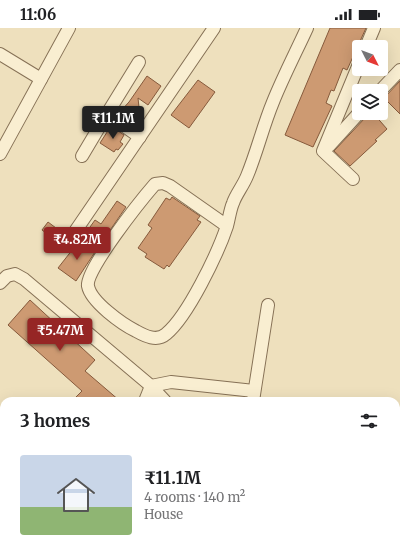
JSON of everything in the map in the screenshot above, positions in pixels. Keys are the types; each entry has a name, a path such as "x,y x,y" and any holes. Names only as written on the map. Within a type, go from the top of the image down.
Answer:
{"street":[{"path":"2,147 69,28"},
{"path":"72,236 214,28"},
{"path":"227,226 170,186 163,183 155,184 101,255 88,280 90,294 101,306 136,331 149,337 158,338 166,335 175,325 204,279 227,226 233,202 247,176 273,101 307,28"},
{"path":"369,40 374,28"},
{"path":"0,54 41,79"},
{"path":"82,156 139,62"},
{"path":"387,84 400,70"},
{"path":"324,151 354,76"},
{"path":"107,114 140,137"},
{"path":"324,151 353,120"},
{"path":"324,151 353,179"},
{"path":"0,283 7,276 16,274 24,279 152,386 163,397"},
{"path":"152,386 171,382 254,396 268,305"},
{"path":"168,397 171,382"},
{"path":"147,397 152,386"}],"building":[{"path":"330,28 366,28 361,40 352,40 352,59 347,70 343,68 334,91 331,90 326,103 332,106 313,147 285,135"},
{"path":"147,76 161,86 148,105 138,98 140,117 134,124 119,113 129,102"},
{"path":"198,80 215,92 189,128 171,115"},
{"path":"400,81 400,114 388,102 388,94"},
{"path":"363,120 379,120 387,129 375,140 377,141 350,166 334,151"},
{"path":"111,126 124,135 120,142 123,144 114,152 100,143"},
{"path":"172,197 200,216 197,220 201,222 169,267 167,265 164,269 145,257 147,254 138,248 152,228 148,225 166,198 170,200"},
{"path":"117,201 126,207 104,239 95,233 96,231 90,227 95,220 101,224"},
{"path":"48,222 60,231 54,239 42,230"},
{"path":"80,240 95,252 76,281 58,268"},
{"path":"30,300 95,360 85,371 115,397 76,397 82,391 8,325"}]}
